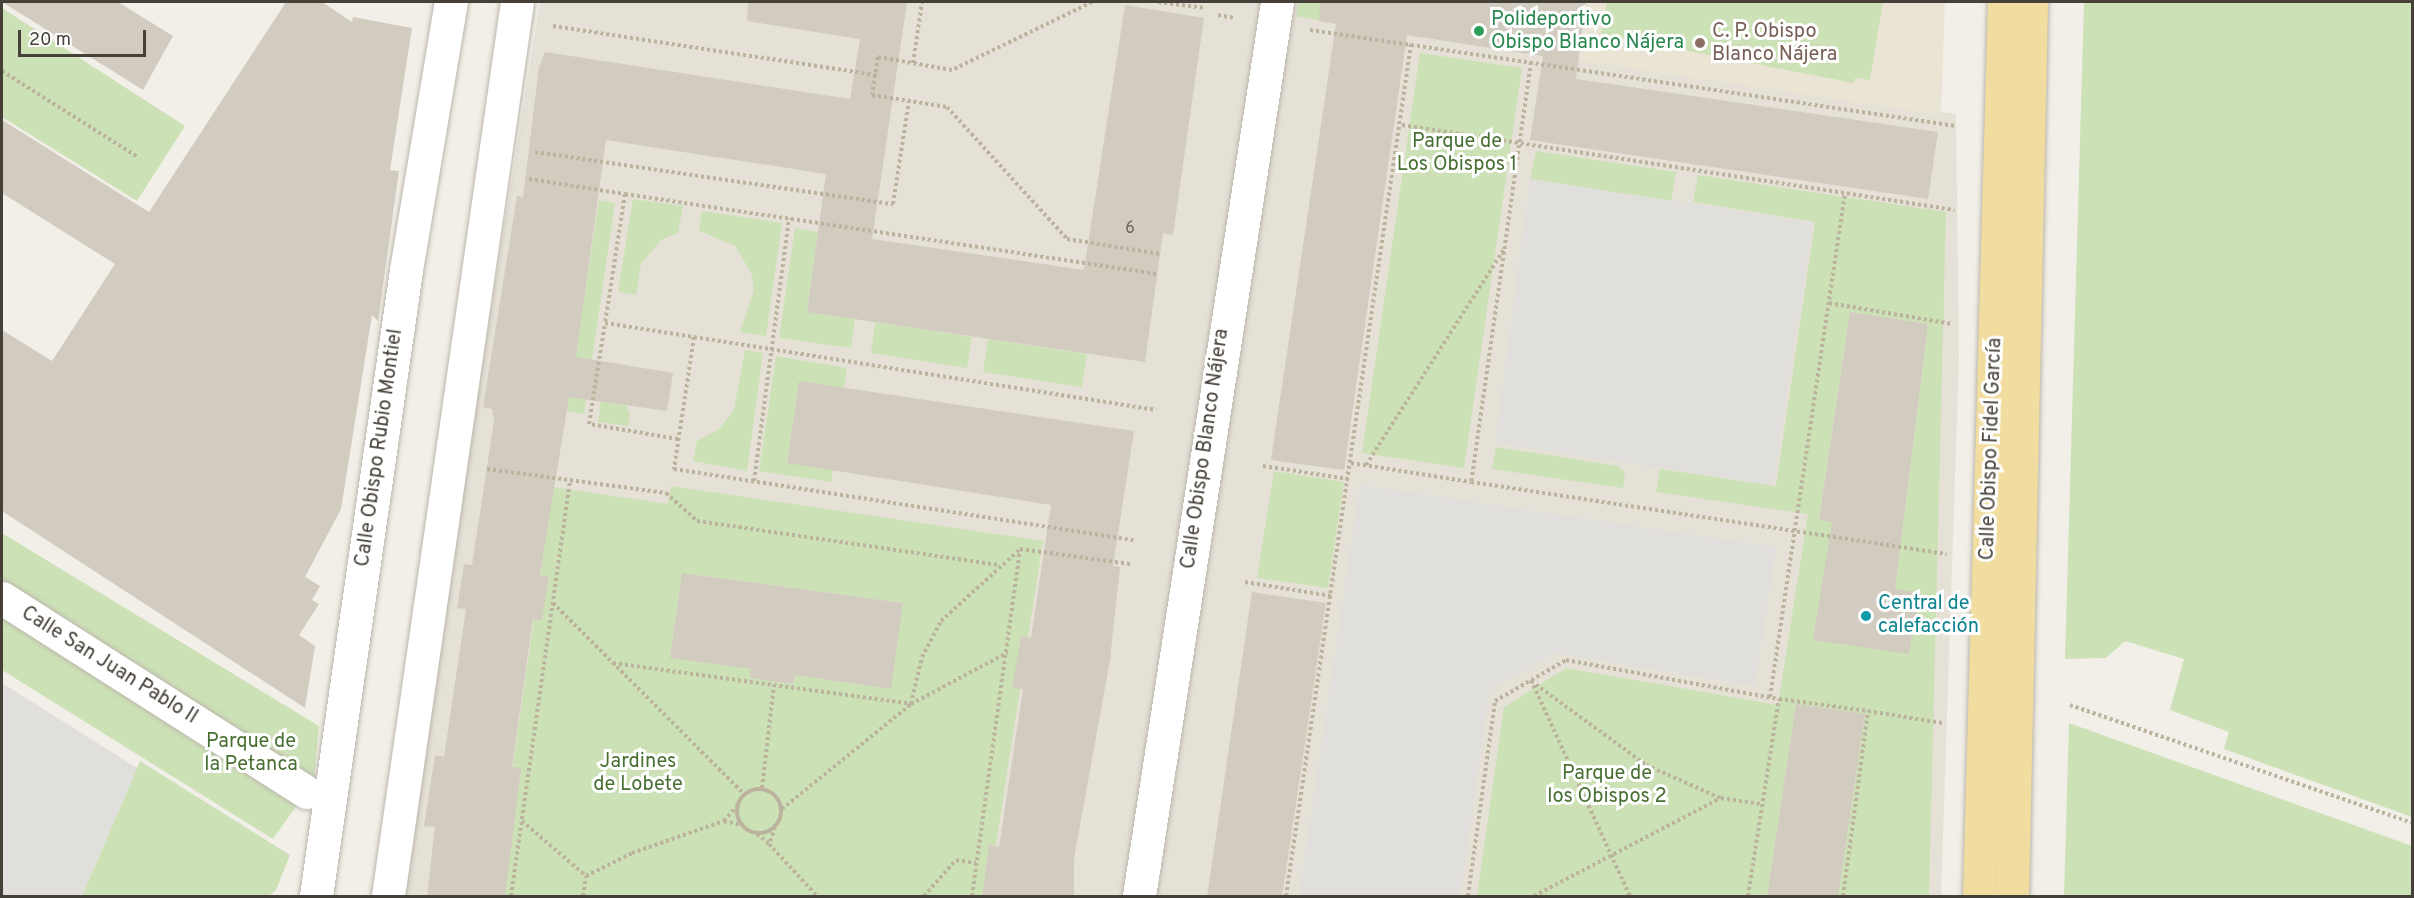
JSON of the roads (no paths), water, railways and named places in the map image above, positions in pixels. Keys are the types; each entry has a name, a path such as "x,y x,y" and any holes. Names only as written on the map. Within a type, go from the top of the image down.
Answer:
{"main road":[{"name":"Calle Obispo Fidel García","path":"1979,897 2004,2"},
{"name":"Calle Obispo Fidel García","path":"2013,897 2031,2"}],"street":[{"name":"Calle Obispo Rubio Montiel","path":"316,897 406,270 452,2"},
{"path":"388,897 517,2"},
{"name":"Calle Obispo Blanco Nájera","path":"1139,897 1275,14"},
{"name":"Calle San Juan Pablo II","path":"2,598 307,792"}],"place":[{"name":"Polideportivo Obispo Blanco Nájera","path":"1479,31"},
{"name":"C. P. Obispo Blanco Nájera","path":"1700,43"},
{"name":"Central de calefacción","path":"1866,616"}],"park label":[{"name":"Parque de Los Obispos 1","path":"1457,154"},
{"name":"Parque de la Petanca","path":"251,754"},
{"name":"Jardines de Lobete","path":"638,774"},
{"name":"Parque de los Obispos 2","path":"1607,786"}]}
